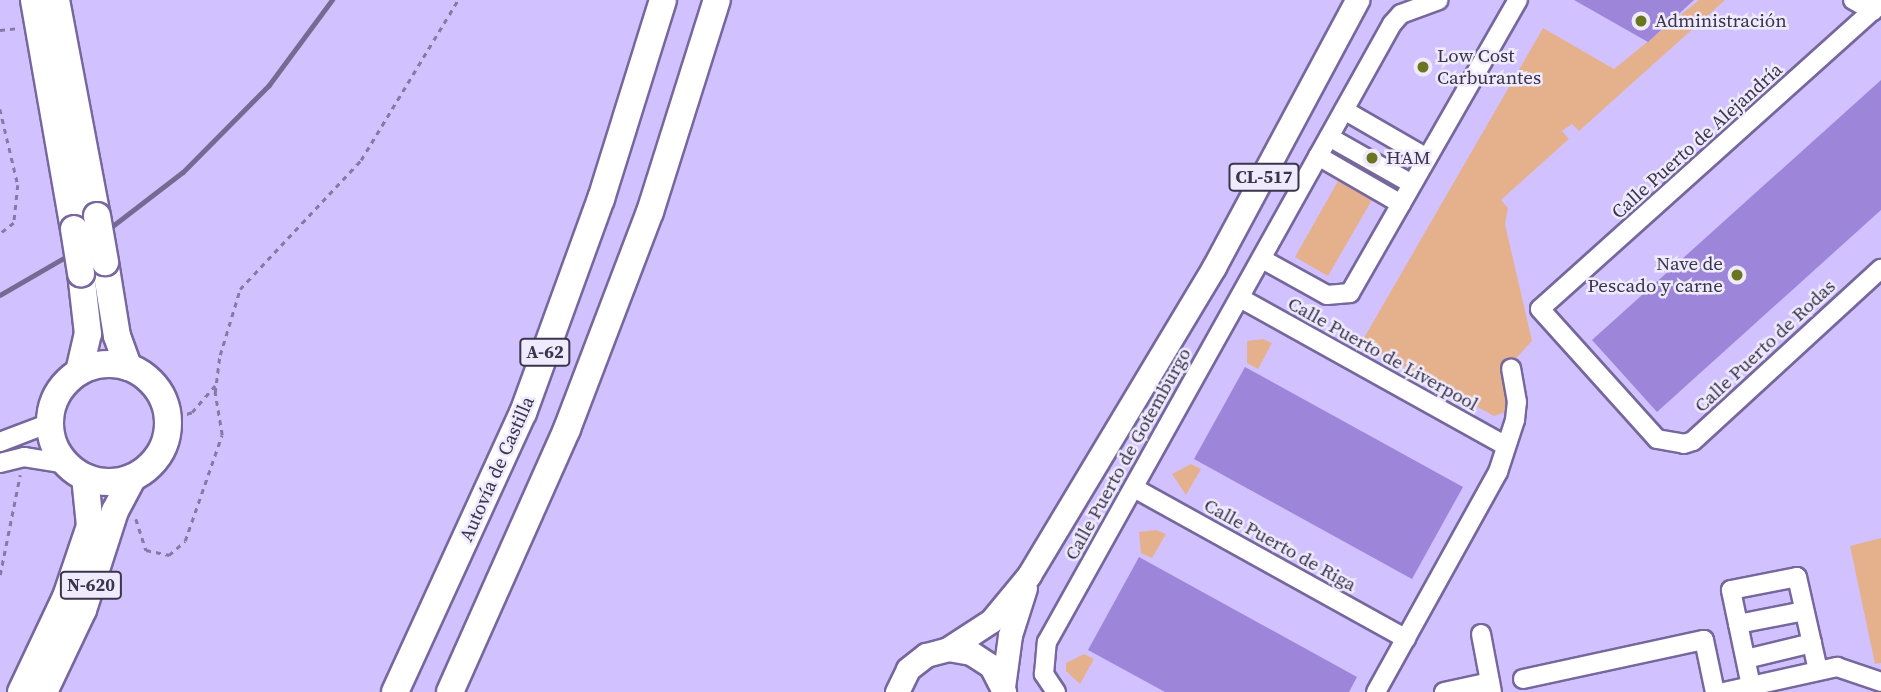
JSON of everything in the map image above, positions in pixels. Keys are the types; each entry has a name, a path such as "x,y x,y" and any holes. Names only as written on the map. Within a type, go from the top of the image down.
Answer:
{"highway":[{"path":"34,0 98,283 128,367"},
{"path":"56,0 86,223"},
{"name":"Autovía de Castilla","path":"395,692 523,413 601,199 663,0"},
{"name":"A-62","path":"450,692 567,429 650,212 717,0"},
{"path":"79,372 88,341 88,319 98,283"},
{"path":"50,423 64,385 79,372 94,365 128,367 156,387 168,420"},
{"name":"N-620","path":"44,692 83,610 115,511 133,477 159,454 168,420"},
{"name":"N-620","path":"21,692 66,597 90,526 76,471 54,446 50,423"},
{"path":"76,471 110,482 133,477"}],"main road":[{"name":"CL-517","path":"897,692 908,669 926,655 948,649 991,621 1029,575 1214,267 1357,0"},
{"name":"CL-517","path":"1004,689 1010,635 1029,575"},
{"name":"CL-517","path":"948,649 971,653 991,666 1004,689"}],"street":[{"name":"Calle Puerto de Gotemburgo","path":"1056,692 1044,674 1047,642 1392,24 1416,6 1439,0"},
{"path":"1262,259 1327,295 1350,293 1518,0"},
{"path":"1853,0 1877,7"},
{"name":"Calle Puerto de Alejandría","path":"1672,444 1657,439 1644,426 1540,309 1877,7"},
{"path":"1344,110 1427,158"},
{"path":"1329,137 1412,184"},
{"path":"1318,156 1401,204"},
{"name":"Calle Puerto de Rodas","path":"1672,444 1693,441 1881,269"},
{"name":"Calle Puerto de Liverpool","path":"1240,298 1506,446"},
{"path":"1376,692 1498,472 1517,402 1511,369"},
{"path":"0,442 50,423"},
{"path":"0,463 24,457 76,471"},
{"name":"Calle Puerto de Riga","path":"1133,488 1406,639"},
{"path":"1751,686 1731,590 1797,577 1818,670"},
{"path":"1738,624 1804,611"},
{"path":"1444,692 1491,687 1481,634"},
{"path":"1523,679 1704,640 1715,692"},
{"path":"1746,659 1812,643"},
{"path":"1724,692 1837,667 1879,686"}],"path":[{"path":"134,515 146,550 169,555 186,541 222,435 217,383 240,289 361,160 458,0"},
{"path":"0,108 18,184 14,223 0,234"},
{"path":"168,420 192,412 217,383"},
{"path":"0,575 24,457"}],"shaded area":[{"path":"1699,0 1725,0 1579,131 1572,124 1562,131 1569,139 1501,200 1508,208 1505,224 1532,341 1502,373 1508,402 1505,412 1494,416 1361,343 1543,28 1614,69"},
{"path":"1338,181 1372,200 1328,276 1295,257"},
{"path":"1263,339 1272,343 1258,369 1247,363 1247,341"},
{"path":"1191,464 1201,469 1186,495 1172,474"},
{"path":"1156,530 1166,534 1152,558 1141,553 1139,532"},
{"path":"1881,538 1881,663 1875,664 1850,546"},
{"path":"1084,654 1094,659 1080,684 1066,671 1066,663"}],"building":[{"name":"Administración","path":"1574,0 1694,0 1648,42"},
{"name":"Nave de Pescado y carne","path":"1881,80 1881,210 1657,412 1592,340"},
{"path":"1353,157 1366,165 1363,170 1350,162"},
{"path":"1245,367 1463,487 1412,579 1194,459"},
{"path":"1139,557 1357,677 1349,692 1165,692 1088,650"}],"railway":[{"path":"0,295 93,241 183,172 269,85 332,0"}],"place":[{"name":"Administración","path":"1641,21"},
{"name":"Low Cost Carburantes","path":"1423,67"},
{"name":"HAM","path":"1372,158"},
{"name":"Nave de Pescado y carne","path":"1737,275"}]}
